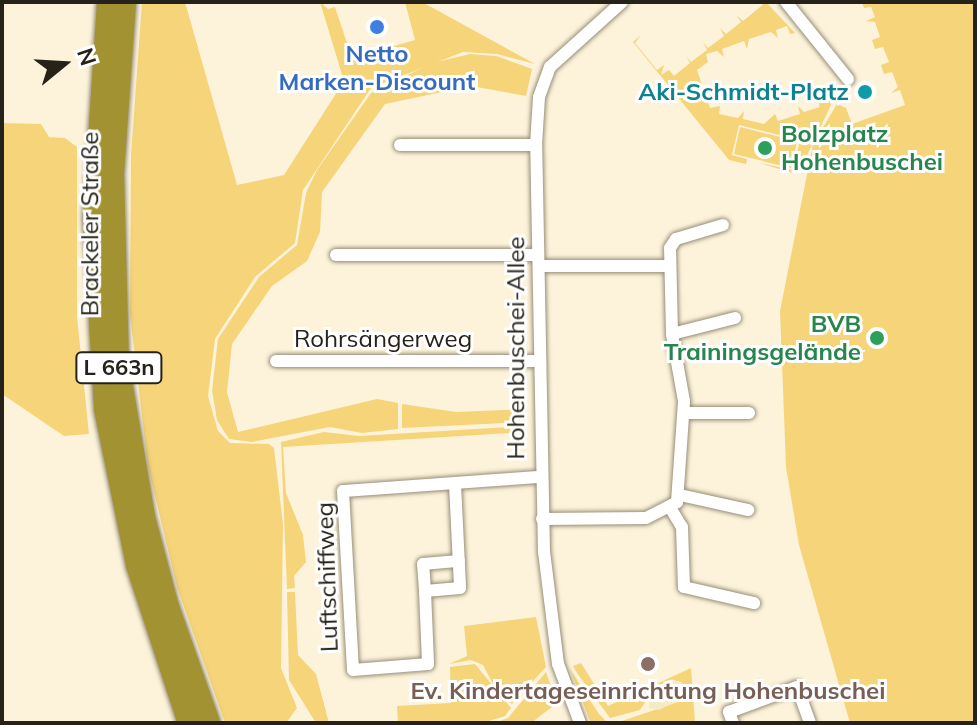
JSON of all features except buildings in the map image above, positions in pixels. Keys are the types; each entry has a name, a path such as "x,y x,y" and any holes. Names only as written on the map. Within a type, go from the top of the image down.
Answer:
{"highway":[{"name":"Brackeler Straße","path":"108,2 94,217 105,409 137,565 189,723"},
{"name":"Brackeler Straße","path":"127,2 112,217 118,363 144,517 168,607 209,723"}],"street":[{"name":"Hohenbuschei-Allee","path":"580,723 554,644 542,519 536,145 539,97 550,67 622,2"},
{"path":"786,2 848,79"},
{"path":"400,145 536,145"},
{"path":"542,519 630,519 671,509 680,495 678,448 684,413 672,334 669,266 676,239 723,225"},
{"path":"336,255 669,266"},
{"path":"672,334 735,318"},
{"name":"Rohrsängerweg","path":"276,361 538,361"},
{"path":"684,413 749,413"},
{"name":"Luftschiffweg","path":"459,561 423,564 428,664 353,670 343,491 539,477"},
{"path":"425,591 460,588 455,484"},
{"path":"680,495 748,510"},
{"path":"671,509 682,527 684,587 754,603"},
{"path":"733,723 729,712 797,687 810,723"}],"shaded area":[{"path":"142,2 185,2 237,185 284,175 344,81 320,2 328,9 335,7 352,58 415,40 405,2 422,2 535,64 497,54 463,52 371,88 303,190 295,243 255,277 215,339 208,396 218,431 230,443 269,444 274,448 283,524 281,668 297,708 286,723 225,723 177,587 148,467 130,314 131,156"},
{"path":"766,2 795,33 790,34 787,26 776,30 778,38 771,32 749,39 747,49 744,41 722,49 724,57 717,51 706,54 708,62 697,70 710,108 720,106 719,114 738,118 744,111 743,119 764,124 775,114 778,121 800,114 798,106 804,112 820,107 817,99 827,95 831,105 801,168 792,173 760,163 793,170 800,140 739,125 732,155 747,159 746,164 729,160 633,42 641,35 635,43 657,70 664,65 661,75 669,70 674,76 690,63 686,56 691,62 707,50 703,42 708,48 724,36 720,28 726,34 741,22 736,15 743,21"},
{"name":"BVB Trainingsgelände","path":"862,2 975,2 975,723 850,723 799,545 786,467 780,311 813,144 837,104 846,108 852,124 905,105 900,90 891,93 898,87 892,72 884,74 881,65 889,62 883,47 875,49 872,40 880,37 875,22 866,21 875,17 871,7 864,8"},
{"path":"470,54 496,56 532,69 526,96 471,86 385,104 322,192 320,232 307,261 272,286 232,344 227,392 238,432 377,399 398,403 398,429 362,433 330,427 252,442 229,439 217,420 212,391 218,339 259,277 297,245 306,193 317,170 371,93 432,63"},
{"path":"2,123 41,124 49,137 65,138 77,147 77,317 89,434 64,436 2,394"},
{"name":"Bolzplatz Hohenbuschei","path":"740,127 797,141 791,168 734,154"},
{"path":"402,404 456,412 526,409 526,422 402,428"},
{"path":"526,426 526,432 283,447 286,493 303,535 306,562 294,576 295,588 287,589 281,442 324,432 359,436"},
{"path":"287,592 295,592 298,655 316,674 329,723 316,723 289,680"},
{"path":"536,617 546,667 512,704 495,688 483,665 471,660 449,664 467,656 464,626"},
{"path":"581,663 608,706 691,668 695,723 616,723 681,701 685,697 681,682 673,680 655,688 640,710 610,718 573,666"},
{"path":"475,664 511,708 505,716 483,723 398,723 397,706 451,703 450,667"},
{"path":"570,669 599,714 608,723 591,723"},
{"path":"546,672 557,703 531,723 494,723 508,718"}],"sand":[{"path":"673,680 683,684 685,697 659,710 649,708 649,692"}],"place":[{"name":"Netto Marken-Discount","path":"377,27"},
{"name":"Aki-Schmidt-Platz","path":"865,92"},
{"name":"Bolzplatz Hohenbuschei","path":"765,148"},
{"name":"BVB Trainingsgelände","path":"877,338"},
{"name":"Ev. Kindertageseinrichtung Hohenbuschei","path":"648,664"}]}
